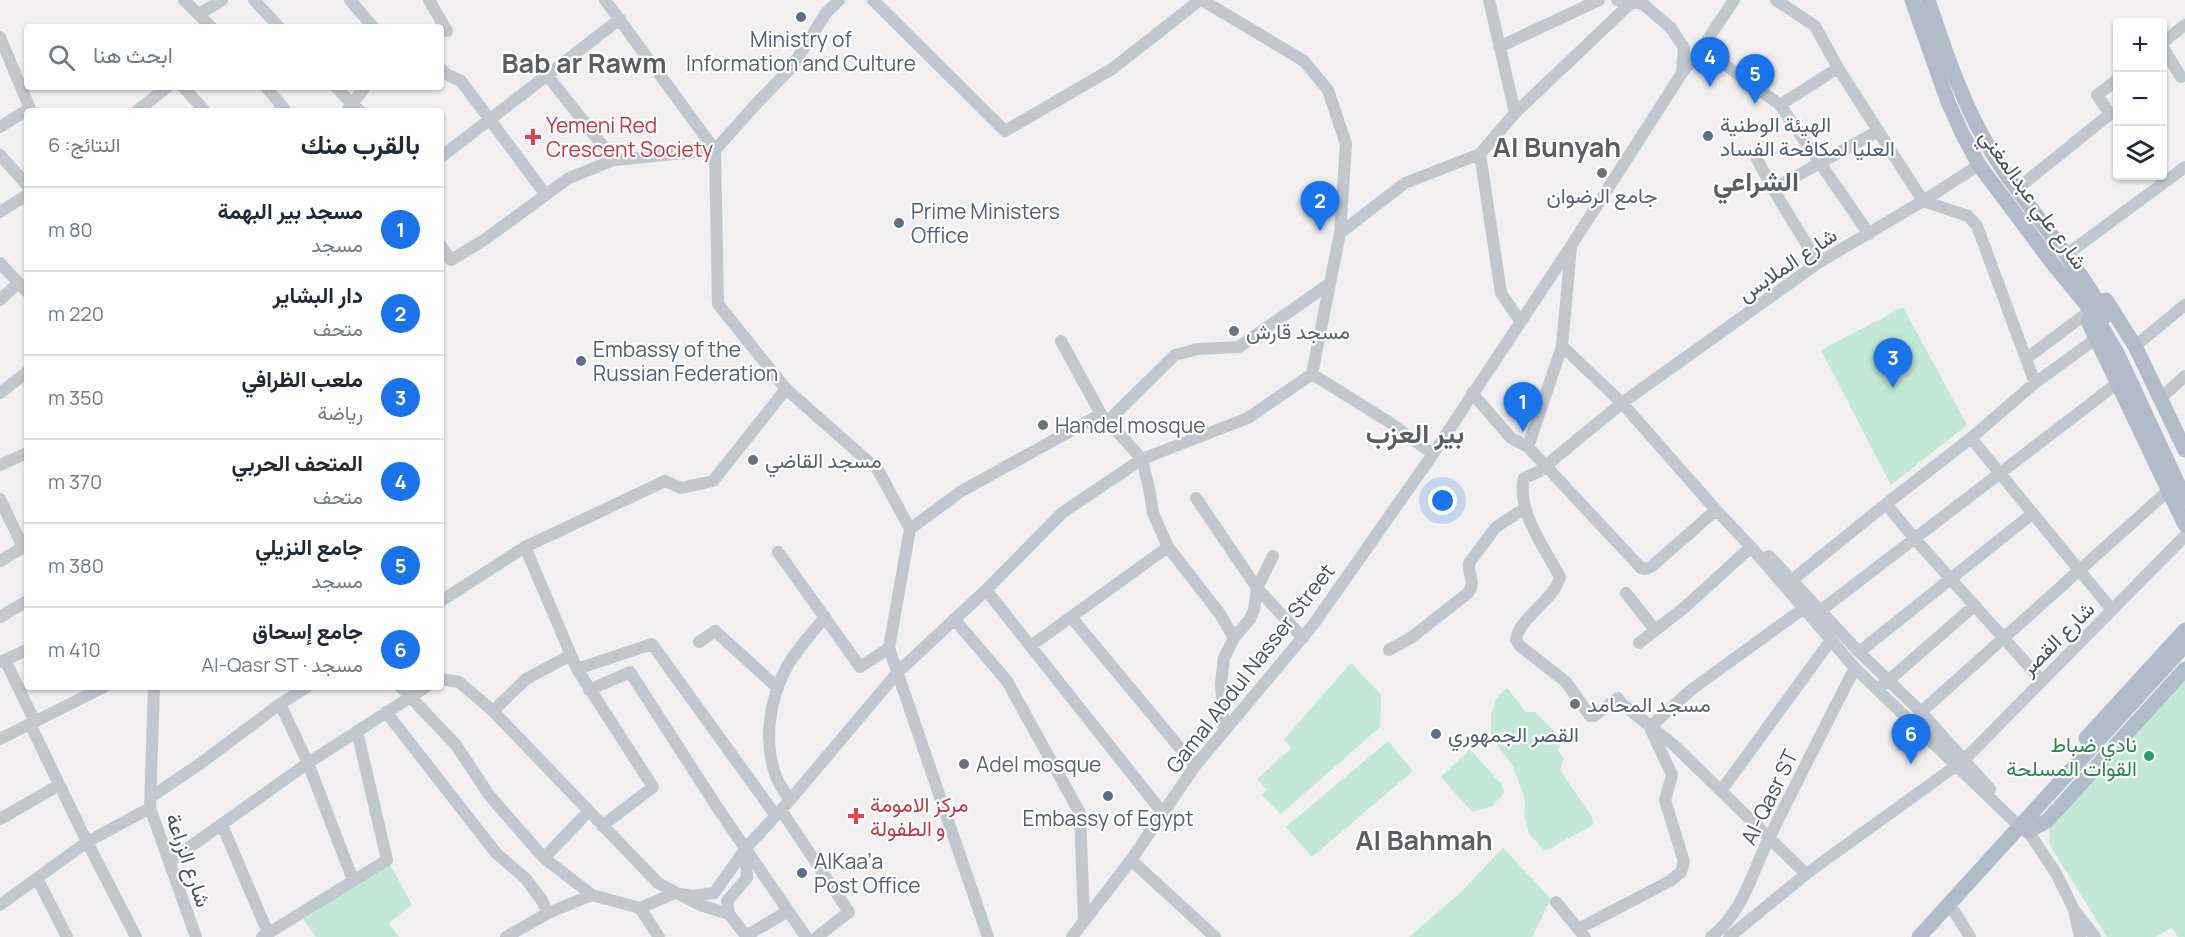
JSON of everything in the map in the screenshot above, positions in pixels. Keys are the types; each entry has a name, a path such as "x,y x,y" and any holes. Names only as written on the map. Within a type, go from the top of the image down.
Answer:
{"main road":[{"name":"شارع علي عبدالمغني","path":"1912,0 1948,102 1979,165 2089,306"},
{"name":"شارع علي عبدالمغني","path":"1928,0 1964,98 1995,158 2066,255 2089,306"},
{"path":"2089,306 2101,293 2135,346 2162,398 2185,450"},
{"path":"2089,306 2097,338 2185,525"},
{"path":"2089,306 2122,346 2185,475"},
{"path":"2089,306 2118,355 2185,499"},
{"path":"2024,825 2027,808 2033,797 2185,630"},
{"path":"1931,937 2024,825 2185,645"},
{"path":"1911,937 1970,872 2024,825 2185,658"},
{"path":"2024,825 2047,821 2185,669"},
{"path":"1919,937 1995,852"}],"street":[{"path":"184,0 208,24"},
{"path":"200,14 222,0"},
{"path":"254,0 276,24"},
{"path":"350,0 370,24"},
{"path":"429,0 443,24"},
{"path":"605,0 715,150 718,304 786,389 878,470 910,529 889,648 988,937"},
{"path":"444,250 451,260 484,240 569,178 614,160 715,150 792,66 826,13 839,0"},
{"path":"170,861 308,763 386,712 406,691 456,744 489,795 544,858 592,895 640,908 675,893 693,896 714,893 746,848 790,800 898,672 986,590 1062,513 1142,459 1248,418 1312,374 1340,233 1346,144 1328,90 1304,61 1201,0 1154,34 1112,69 1005,131 873,0"},
{"path":"1489,0 1515,113"},
{"name":"Gamal Abdul Nasser Street","path":"1072,937 1131,860 1195,766 1303,638 1433,454 1682,73 1734,0"},
{"path":"1776,0 1815,26 1838,68 1923,201 1968,216 1977,226 2035,383"},
{"path":"1499,47 1598,1 1632,2 1644,4 1671,28 1684,48 1682,73"},
{"path":"1340,233 1405,183 1480,154 1515,113 1632,2"},
{"path":"444,155 620,19"},
{"path":"2167,41 2185,25"},
{"path":"444,26 447,31"},
{"path":"1,40 30,108"},
{"path":"1702,48 1780,105 1869,234"},
{"path":"2167,51 2181,77"},
{"path":"1780,105 1838,68"},
{"path":"444,72 461,81 546,195"},
{"path":"547,75 614,160"},
{"path":"2017,189 2110,114 2097,95 2113,83"},
{"path":"141,108 163,90"},
{"path":"186,90 202,108"},
{"path":"268,90 284,108"},
{"path":"338,90 352,108"},
{"path":"354,108 363,90"},
{"path":"0,127 24,113"},
{"path":"1773,189 1878,131"},
{"path":"1480,154 1501,293 1520,321"},
{"path":"0,155 24,182"},
{"path":"1758,159 1773,189 1818,263"},
{"name":"شارع الملابس","path":"1524,509 1522,486 1524,478 1545,466 1622,403 1818,263 1979,165"},
{"path":"2066,255 2185,167"},
{"path":"0,212 24,197"},
{"path":"1528,447 1562,346 1571,246"},
{"path":"0,262 24,289"},
{"path":"0,300 18,283"},
{"path":"910,529 960,492 1105,418 1175,355 1198,349 1239,347 1329,284"},
{"path":"2135,346 2185,305"},
{"path":"2027,358 2089,306"},
{"path":"1792,580 1971,438 2035,383 2097,338"},
{"path":"1061,341 1105,418 1142,459 1153,513 1168,548 1220,614 1234,638"},
{"path":"1562,346 1622,403 1855,668 1878,691 1987,786 2024,825 2057,875 2086,935"},
{"path":"0,393 24,374"},
{"path":"1312,374 1389,422 1433,454"},
{"path":"2162,398 2185,376"},
{"path":"1820,611 2119,382"},
{"path":"444,599 525,547 665,481 681,488 713,481 786,389"},
{"path":"1472,393 1511,438 1528,447 1641,568 1651,567 1716,510"},
{"path":"1653,438 1859,652 1921,712 1960,763"},
{"path":"1971,438 2112,610"},
{"path":"0,465 24,454"},
{"path":"1921,712 2169,490"},
{"path":"1196,498 1257,588 1303,638"},
{"path":"0,500 24,544"},
{"path":"1886,504 2042,681"},
{"path":"1389,650 1412,637 1468,593 1473,579 1468,570 1469,563 1496,527 1524,509 1560,577 1557,588 1520,629 1516,640 1520,646 1566,682 1590,716 1594,716 1618,698 1621,703 1675,746 1806,874"},
{"path":"1859,652 2032,514"},
{"name":"شارع القصر","path":"1960,763 2185,536"},
{"path":"0,561 24,547"},
{"path":"525,547 577,669 653,787 602,826"},
{"path":"1639,643 1685,607 1751,547"},
{"path":"1032,645 1168,548"},
{"path":"778,552 860,667 889,648"},
{"path":"1224,732 1221,684 1224,658 1234,638 1250,619 1254,610 1257,588 1273,556"},
{"path":"986,590 1032,645 1162,812"},
{"path":"1626,593 1655,630"},
{"path":"0,617 24,603"},
{"path":"1878,691 1887,680 1974,606"},
{"path":"1650,727 1691,690 1804,609"},
{"path":"1071,617 1195,766"},
{"path":"790,800 778,781 768,733 778,688 788,666 825,618"},
{"path":"954,620 1007,681 1080,813 1084,920"},
{"path":"699,642 715,631 778,688"},
{"path":"1720,791 1831,640"},
{"path":"577,669 652,644 849,912 817,937"},
{"path":"24,651 3,661 33,723 59,785 136,937"},
{"path":"493,711 526,679 571,655"},
{"name":"Al-Qasr ST","path":"1711,937 1722,929 1738,905 1768,839 1855,668"},
{"path":"589,690 630,672 717,807 806,937"},
{"path":"444,680 459,682 493,711 658,883 700,905 729,914"},
{"path":"0,739 98,690"},
{"name":"شارع الزراعة","path":"154,690 151,802 196,937"},
{"path":"0,905 87,842 151,802 280,704 302,690"},
{"path":"280,704 308,763 353,880"},
{"path":"386,712 496,853 525,878 541,899 548,913"},
{"path":"1556,902 1582,933 1681,872 1684,862 1665,800 1672,775 1650,727"},
{"path":"222,825 265,935 387,860 357,731"},
{"path":"1729,937 1806,874 1960,763"},
{"path":"0,819 59,785"},
{"path":"544,858 589,811"},
{"path":"746,848 747,878 727,901 729,914 747,936 788,911"},
{"path":"1131,860 1215,937"},
{"path":"37,878 67,937"},
{"path":"506,937 548,913 592,895"},
{"path":"1738,905 1750,921"},
{"path":"640,908 659,937"},
{"path":"1954,911 1970,937"}],"green space":[{"path":"1903,307 1967,425 1891,485 1821,350"},
{"path":"1351,663 1381,695 1380,727 1281,814 1262,795 1267,790 1257,779 1291,748 1284,739"},
{"name":"نادي ضباط القوات المسلحة","path":"2185,677 2185,937 2178,937 2172,928 2155,937 2107,937 2050,845 2049,826"},
{"path":"1507,688 1526,712 1535,712 1563,740 1558,750 1564,759 1560,770 1592,817 1593,825 1545,851 1529,834 1524,816 1525,800 1513,766 1491,737 1491,715 1496,698"},
{"path":"1388,741 1413,771 1312,857 1286,827"},
{"path":"1470,749 1502,785 1504,793 1492,806 1472,812 1441,777"},
{"path":"1503,848 1551,899 1532,937 1409,937 1460,893"},
{"path":"390,864 412,905 389,923 399,937 316,937 303,919"}],"place":[{"name":"Ministry of Information and Culture","path":"801,17"},
{"name":"المتحف الحربي","path":"1710,87"},
{"name":"جامع النزيلي","path":"1755,104"},
{"name":"الهيئة الوطنية العليا لمكافحة الفساد","path":"1708,136"},
{"name":"Yemeni Red Crescent Society","path":"533,137"},
{"name":"جامع الرضوان","path":"1602,173"},
{"name":"Prime Ministers Office","path":"899,223"},
{"name":"دار البشاير","path":"1320,231"},
{"name":"مسجد قارش","path":"1234,331"},
{"name":"Embassy of the Russian Federation","path":"581,361"},
{"name":"ملعب الظرافي","path":"1893,388"},
{"name":"Handel mosque","path":"1043,425"},
{"name":"مسجد بير البهمة","path":"1523,432"},
{"name":"مسجد القاضي","path":"753,460"},
{"name":"مسجد المحامد","path":"1575,704"},
{"name":"القصر الجمهوري","path":"1436,734"},
{"name":"نادي ضباط القوات المسلحة","path":"2149,756"},
{"name":"Adel mosque","path":"964,764"},
{"name":"جامع إسحاق","path":"1911,764"},
{"name":"Embassy of Egypt","path":"1108,796"},
{"name":"مركز الامومة و الطفولة","path":"856,816"},
{"name":"AlKaa’a Post Office","path":"802,873"}],"district":[{"name":"Bab ar Rawm","path":"584,62"},
{"name":"Al Bunyah","path":"1557,146"},
{"name":"الشراعي","path":"1756,180"},
{"name":"بير العزب","path":"1415,432"},
{"name":"Al Bahmah","path":"1424,839"}]}
